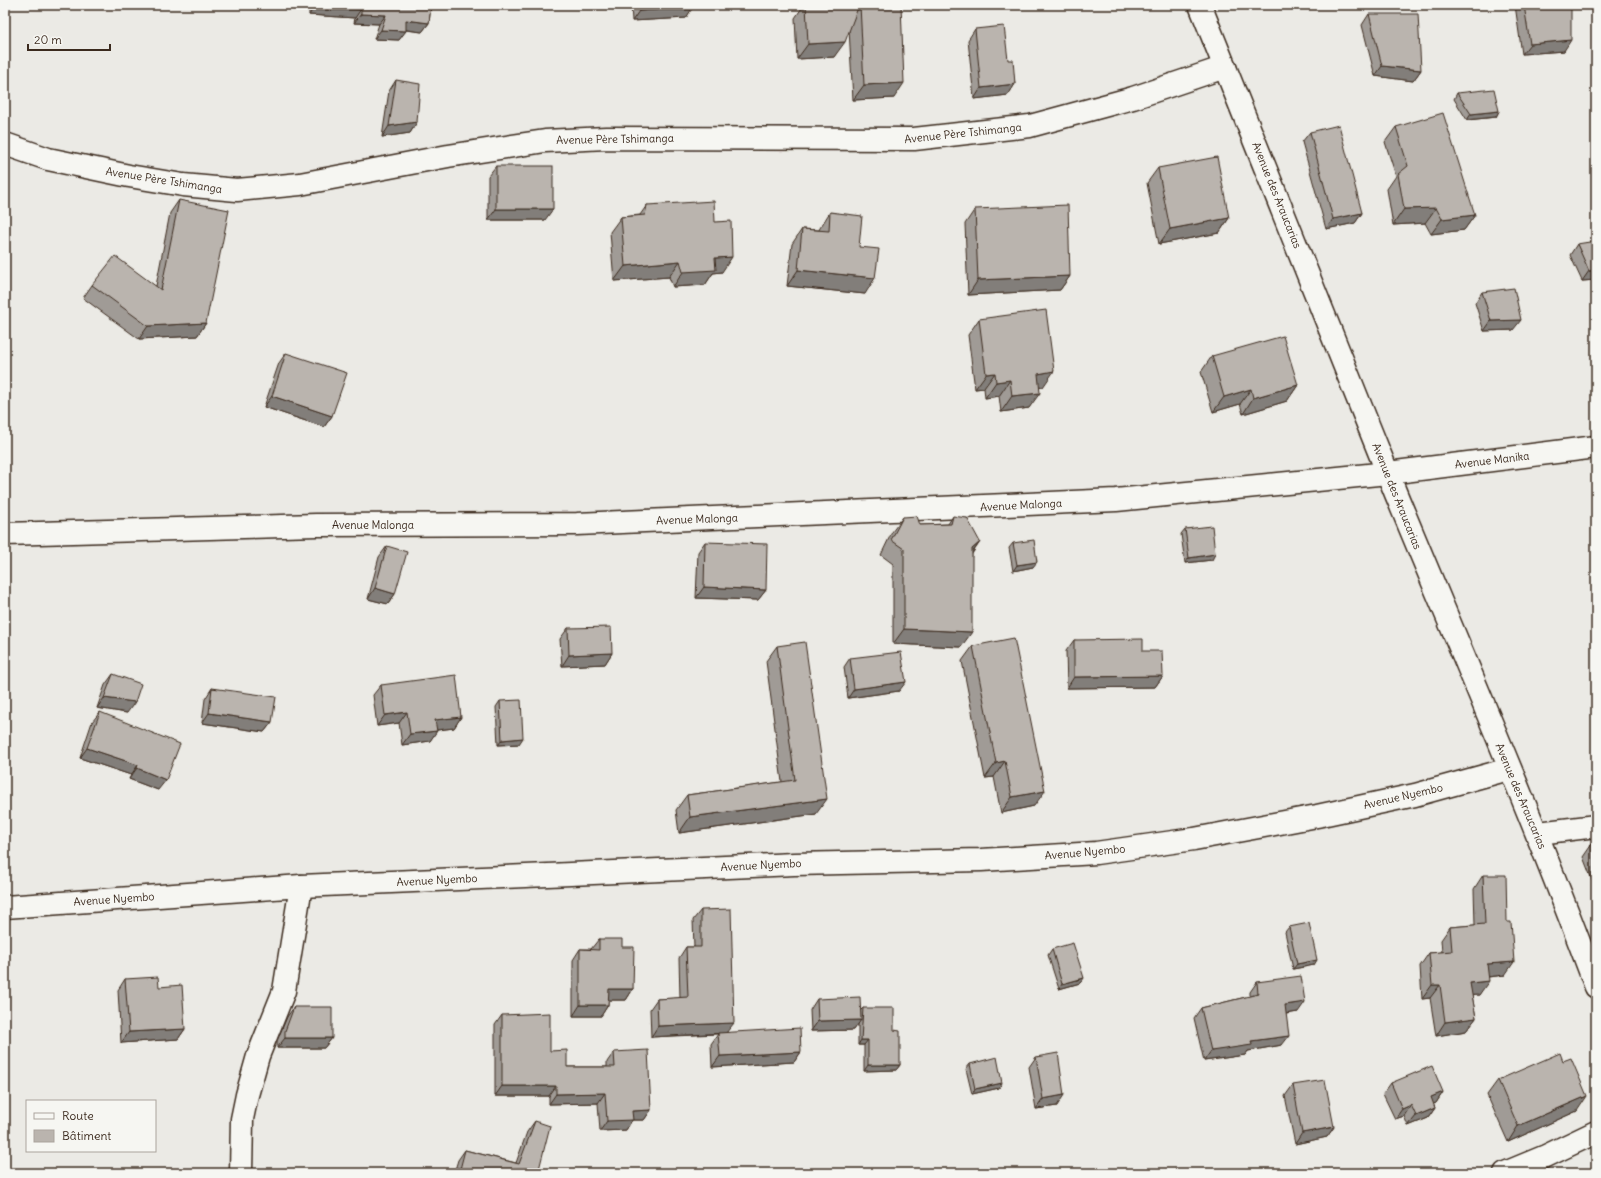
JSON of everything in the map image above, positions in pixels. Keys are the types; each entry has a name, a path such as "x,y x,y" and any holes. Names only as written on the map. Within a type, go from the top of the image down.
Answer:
{"street":[{"name":"Avenue des Araucarias","path":"1200,5 1388,473 1510,769 1538,833 1596,987"},
{"name":"Avenue Père Tshimanga","path":"5,144 48,159 129,176 183,185 237,190 300,184 440,158 545,141 606,138 914,139 1030,126 1133,98 1225,67"},
{"name":"Avenue Manika","path":"1388,473 1596,447"},
{"name":"Avenue Malonga","path":"5,534 316,525 576,524 884,511 1116,500 1388,473"},
{"name":"Avenue Nyembo","path":"5,907 301,886 794,864 981,860 1096,853 1194,839 1317,816 1415,795 1510,769"},
{"path":"1538,833 1596,826"},
{"path":"241,1173 242,1119 246,1095 258,1056 284,991 301,886"},
{"path":"1505,1173 1546,1156 1596,1132"}],"building":[{"path":"315,5 431,5 429,23 406,20 406,31 381,30 386,15 361,14 361,9"},
{"path":"639,5 693,5 693,7 639,11"},
{"path":"806,5 859,5 845,42 808,44"},
{"path":"860,5 901,5 904,83 864,85"},
{"path":"1524,5 1571,5 1571,40 1530,44"},
{"path":"1369,14 1418,14 1421,70 1382,66"},
{"path":"1004,26 1008,60 1013,60 1015,84 981,88 975,29"},
{"path":"396,80 420,84 417,122 389,126"},
{"path":"1494,89 1499,111 1471,114 1457,93"},
{"path":"1443,113 1475,215 1442,219 1436,208 1404,209 1398,174 1408,166 1396,127"},
{"path":"1339,125 1362,213 1333,219 1310,132"},
{"path":"1217,157 1229,218 1170,229 1158,168"},
{"path":"496,166 553,166 553,209 496,209"},
{"path":"179,200 229,210 206,323 148,326 92,285 115,256 161,290"},
{"path":"714,201 715,222 731,221 732,257 715,258 716,270 683,272 680,261 625,266 621,217 645,215 647,205"},
{"path":"1068,205 1070,276 978,280 975,209"},
{"path":"830,212 862,216 859,247 879,249 875,278 798,270 802,229 829,231"},
{"path":"1596,241 1596,270 1589,271 1577,244"},
{"path":"1514,288 1521,320 1491,321 1482,292"},
{"path":"1046,310 1054,371 1038,374 1040,393 1012,396 1010,380 996,382 995,373 986,374 979,319"},
{"path":"1283,336 1298,385 1253,398 1251,389 1224,397 1212,356"},
{"path":"286,353 347,373 332,416 272,396"},
{"path":"917,516 920,525 951,524 953,516 967,518 980,542 972,549 972,632 904,629 904,549 891,540 903,517"},
{"path":"1212,526 1215,554 1189,558 1185,529"},
{"path":"1034,540 1037,562 1017,565 1013,543"},
{"path":"705,542 767,544 766,590 704,587"},
{"path":"387,546 407,552 395,594 375,588"},
{"path":"611,627 612,653 569,655 568,628"},
{"path":"1014,638 1045,791 1012,797 1005,761 996,763 973,646"},
{"path":"1143,639 1143,651 1162,651 1163,676 1074,677 1074,640"},
{"path":"805,642 827,799 690,817 687,795 795,780 777,646"},
{"path":"901,652 906,682 854,689 850,658"},
{"path":"113,674 141,684 135,702 104,698"},
{"path":"456,675 461,717 435,720 437,731 410,734 407,712 385,715 381,685"},
{"path":"212,688 276,697 272,722 209,713"},
{"path":"521,700 523,738 502,740 500,701"},
{"path":"100,712 180,744 166,780 137,768 138,765 87,748"},
{"path":"1483,875 1506,875 1507,922 1511,922 1514,962 1487,964 1489,981 1470,983 1476,1018 1445,1022 1440,985 1432,985 1429,953 1452,951 1450,927 1485,924"},
{"path":"731,909 734,1023 658,1026 657,999 688,997 686,947 701,947 701,910"},
{"path":"1309,923 1317,960 1297,964 1289,927"},
{"path":"599,939 622,939 622,947 634,947 633,989 609,989 608,1005 580,1005 580,949 599,950"},
{"path":"1073,943 1084,978 1062,984 1052,949"},
{"path":"1301,976 1305,1002 1285,1005 1289,1036 1251,1041 1252,1045 1211,1051 1201,1008 1258,994 1257,982"},
{"path":"158,977 159,987 182,985 185,1029 129,1032 125,979"},
{"path":"860,997 861,1020 818,1021 817,999"},
{"path":"294,1007 332,1007 332,1038 285,1038 285,1031"},
{"path":"863,1008 894,1008 894,1030 900,1031 900,1065 868,1065 868,1040 861,1040"},
{"path":"550,1013 550,1051 567,1050 567,1067 615,1067 614,1052 648,1050 651,1110 632,1111 633,1120 607,1121 605,1093 556,1094 556,1086 502,1086 502,1015"},
{"path":"800,1028 801,1052 720,1056 718,1033"},
{"path":"1058,1053 1064,1095 1043,1099 1036,1057"},
{"path":"1560,1053 1563,1061 1571,1058 1587,1096 1518,1126 1498,1080"},
{"path":"997,1057 1002,1083 975,1089 970,1064"},
{"path":"1432,1066 1443,1092 1431,1097 1435,1108 1416,1116 1411,1105 1402,1109 1391,1083"},
{"path":"1325,1080 1334,1127 1302,1133 1293,1085"},
{"path":"535,1121 550,1126 538,1173 459,1173 465,1150 519,1164"}]}
